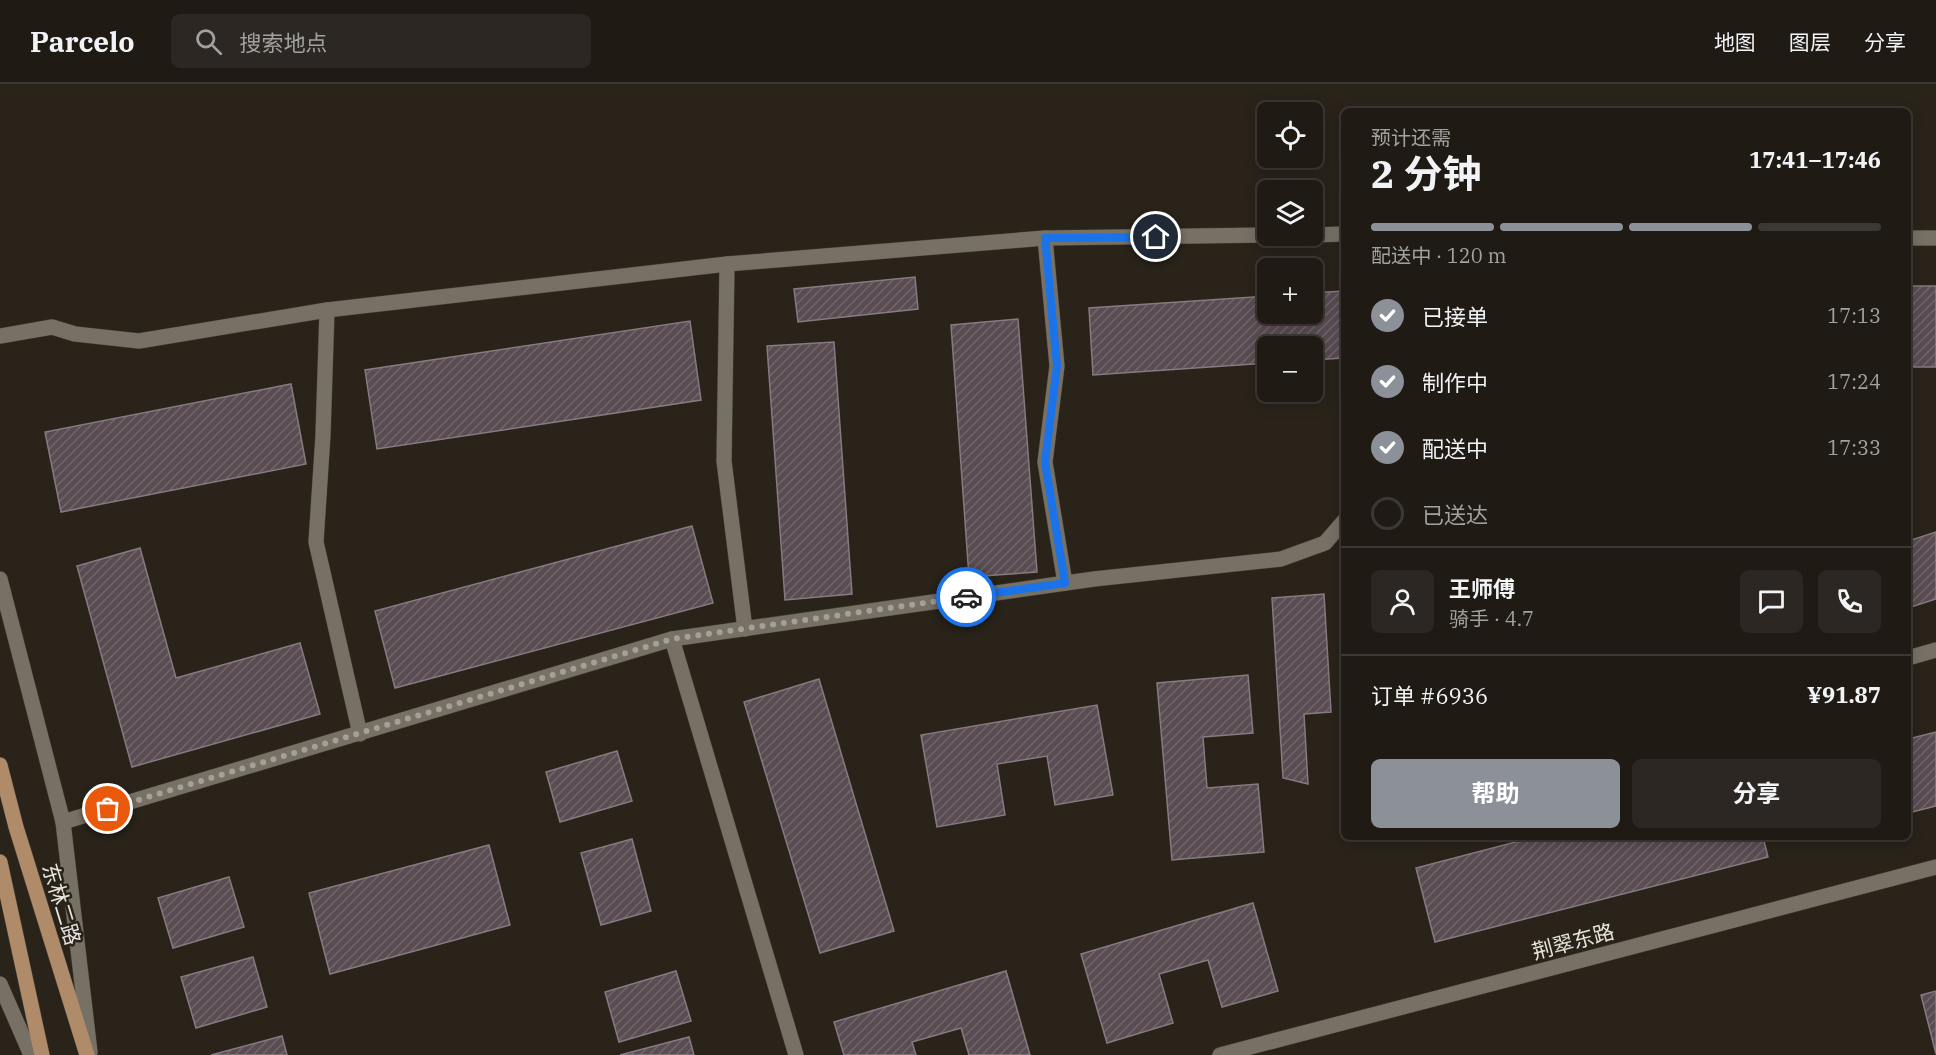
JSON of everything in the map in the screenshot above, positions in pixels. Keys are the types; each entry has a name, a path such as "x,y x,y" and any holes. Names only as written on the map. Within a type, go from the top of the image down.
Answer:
{"main road":[{"name":"东林二路","path":"0,765 16,827 89,1055"},
{"path":"0,861 42,1055"}],"street":[{"path":"1323,235 1341,234"},
{"path":"0,336 52,327 75,334 139,341 327,310 727,264 1045,238 1257,235"},
{"path":"1045,238 1057,366 1045,462 1065,583"},
{"path":"1911,238 1936,238"},
{"path":"727,264 724,461 745,629"},
{"path":"327,310 323,435 316,542 360,734"},
{"path":"63,822 672,639 1065,583 1281,559 1325,543 1341,524"},
{"path":"0,579 63,822 89,1055"},
{"path":"672,639 796,1055"},
{"path":"1911,657 1936,650"},
{"name":"荆翠东路","path":"1220,1055 1936,867"},
{"path":"0,984 31,1055"}],"building":[{"path":"915,277 918,309 798,322 794,289"},
{"path":"1911,286 1936,286 1936,367 1911,367"},
{"path":"1341,291 1341,358 1323,359 1323,336 1257,336 1257,364 1093,375 1089,308 1257,297 1257,324 1323,324 1323,292"},
{"path":"1018,319 1037,572 969,577 951,325"},
{"path":"690,321 701,400 377,449 365,370"},
{"path":"834,342 852,594 785,600 767,346"},
{"path":"291,384 306,464 61,512 45,432"},
{"path":"692,526 713,603 395,688 375,611"},
{"path":"1936,532 1936,599 1911,607 1911,540"},
{"path":"140,548 176,678 300,643 320,714 132,767 77,566"},
{"path":"1324,594 1331,712 1304,714 1308,784 1283,778 1272,598"},
{"path":"1248,675 1253,733 1203,737 1207,788 1258,784 1264,852 1172,860 1157,683"},
{"path":"819,679 894,931 820,953 744,702"},
{"path":"1097,705 1113,795 1055,805 1047,756 997,764 1005,815 937,827 921,735"},
{"path":"1936,732 1936,806 1911,812 1911,738"},
{"path":"617,751 632,801 560,822 546,772"},
{"path":"632,839 651,911 601,925 581,853"},
{"path":"1523,840 1764,840 1768,857 1435,942 1416,868"},
{"path":"489,845 510,925 330,974 309,893"},
{"path":"229,877 244,927 173,948 158,898"},
{"path":"1253,903 1278,991 1222,1007 1208,960 1159,974 1173,1023 1107,1043 1081,954"},
{"path":"253,957 267,1007 196,1028 181,977"},
{"path":"676,971 691,1021 619,1042 605,992"},
{"path":"1006,971 1030,1055 969,1055 961,1028 912,1042 916,1055 844,1055 834,1022"},
{"path":"1936,991 1936,1054 1921,995"},
{"path":"282,1036 287,1055 211,1055"},
{"path":"689,1037 694,1055 620,1055"}],"way so far":[{"path":"108,809 672,639 966,597"}],"route":[{"path":"966,597 1065,583 1045,462 1057,366 1045,238 1156,237"}]}
